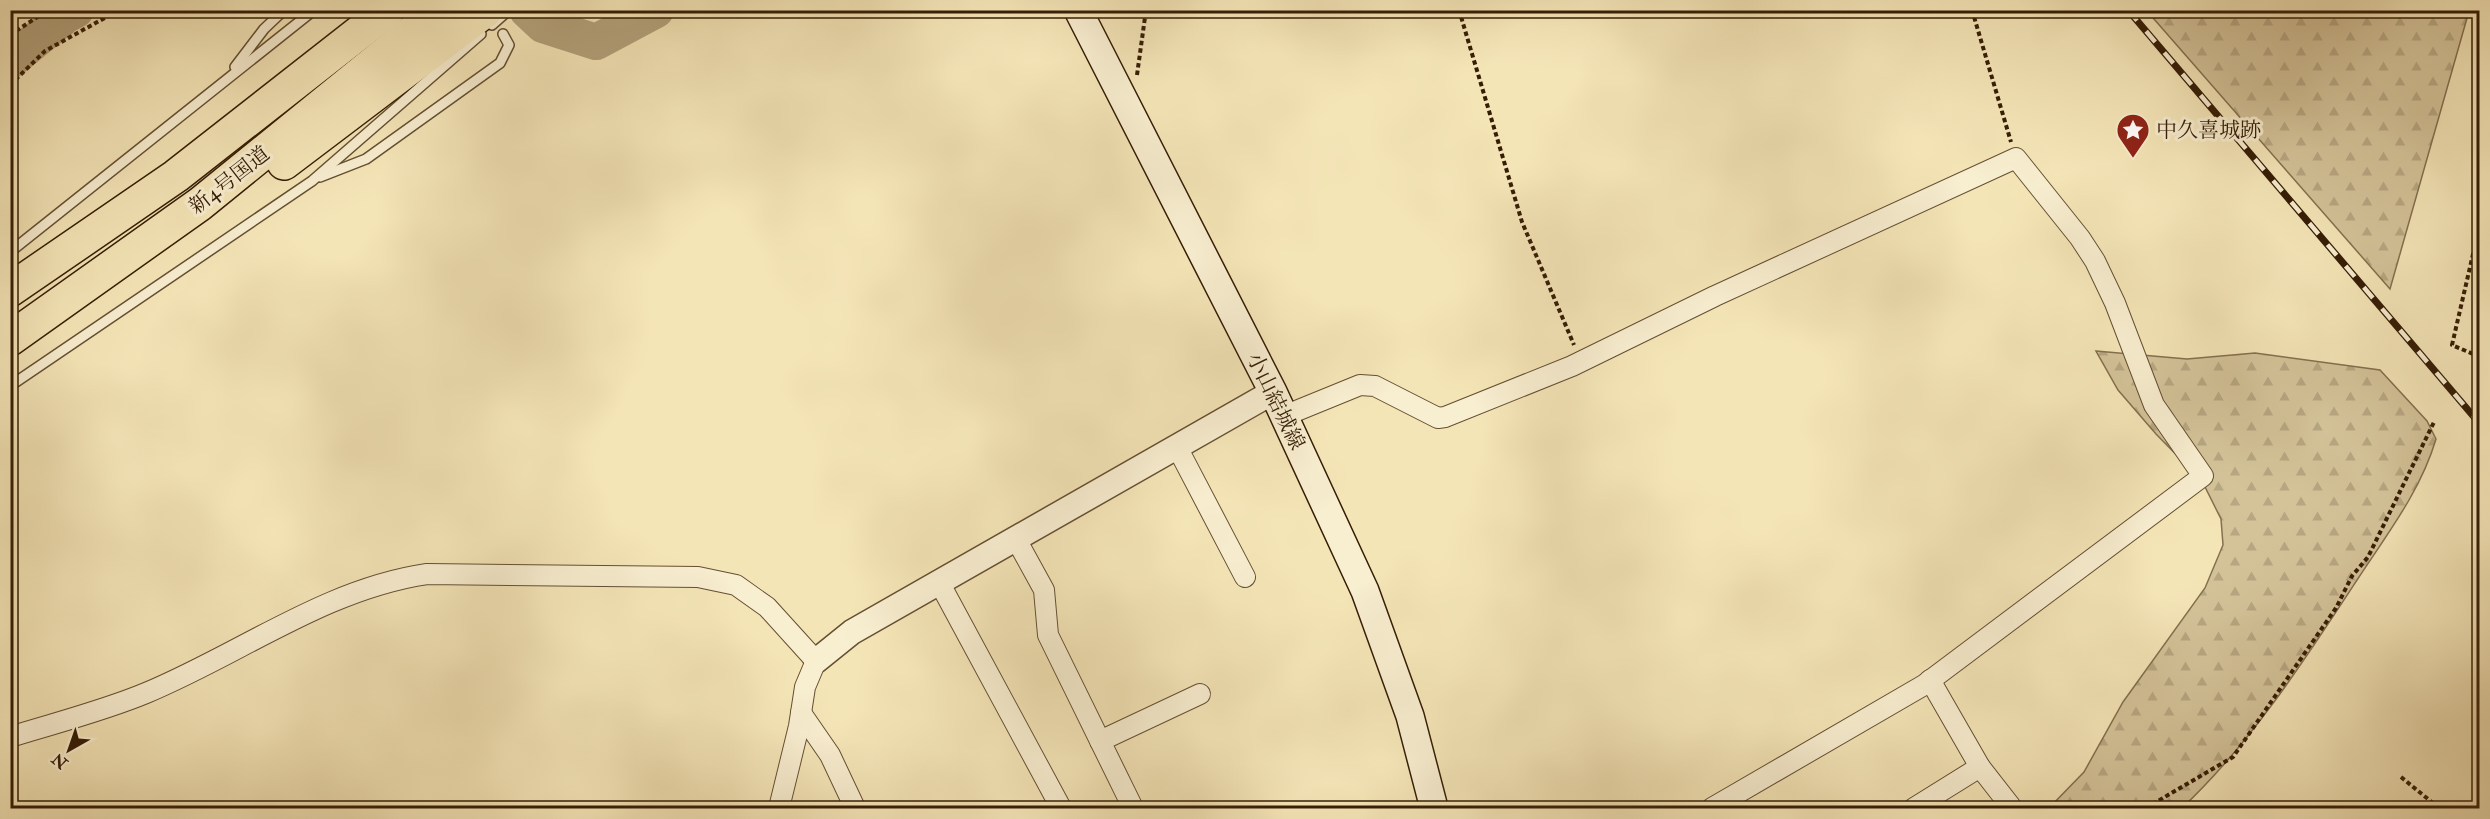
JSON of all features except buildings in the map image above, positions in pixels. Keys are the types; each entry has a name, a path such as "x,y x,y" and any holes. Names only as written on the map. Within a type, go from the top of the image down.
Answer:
{"highway":[{"path":"176,176 235,110 353,10"},
{"name":"新4号国道","path":"10,290 176,176 388,10"},
{"name":"新4号国道","path":"10,339 200,204 439,10"},
{"path":"200,204 289,160 496,21"}],"main road":[{"name":"小山結城線","path":"1078,10 1273,392 1376,618 1410,716 1434,808"}],"street":[{"path":"1284,416 1360,385 1375,386 1438,418 1445,417 1581,362 1715,296 2016,158 2080,238 2095,261 2115,303 2154,405 2203,476 1930,680 1712,808"},
{"path":"779,808 805,687 816,661 852,632 1273,392"},
{"path":"1177,447 1245,577"},
{"path":"1016,538 1044,590 1048,635 1133,808"},
{"path":"10,737 145,694 369,586 427,574 698,577 736,585 767,607 816,661"},
{"path":"939,582 1061,808"},
{"path":"1930,680 1980,767 2012,808"},
{"path":"1100,741 1200,694"},
{"path":"801,713 830,755 855,808"},
{"path":"1914,808 1980,767"}],"lane":[{"path":"226,79 264,29 284,10"},
{"path":"10,252 314,10"},
{"path":"10,386 312,181 509,10"},
{"path":"312,181 366,159 500,63 509,45 496,21"}],"path":[{"path":"10,35 48,10"},
{"path":"10,85 45,51 118,10"},
{"path":"1132,118 1146,10"},
{"path":"1459,10 1522,222 1581,362"},
{"path":"1972,10 2016,158"},
{"path":"2480,224 2452,345 2480,357"},
{"path":"2146,808 2234,757 2337,608 2352,576 2368,557 2434,422"},
{"path":"2401,777 2439,808"}],"green space":[{"path":"2147,11 2469,11 2390,289"},
{"path":"2096,351 2187,359 2255,353 2380,370 2427,421 2436,439 2422,476 2403,511 2298,668 2232,755 2182,808 2049,808 2084,772 2123,702 2205,588 2223,545 2221,519 2202,481 2156,434 2118,390"}],"waterway":[{"path":"10,61 65,16 76,10"},
{"path":"527,10 543,25 596,42 656,10"}],"railway":[{"path":"2128,10 2480,424"}],"place":[{"name":"中久喜城跡","path":"2133,159"}]}
